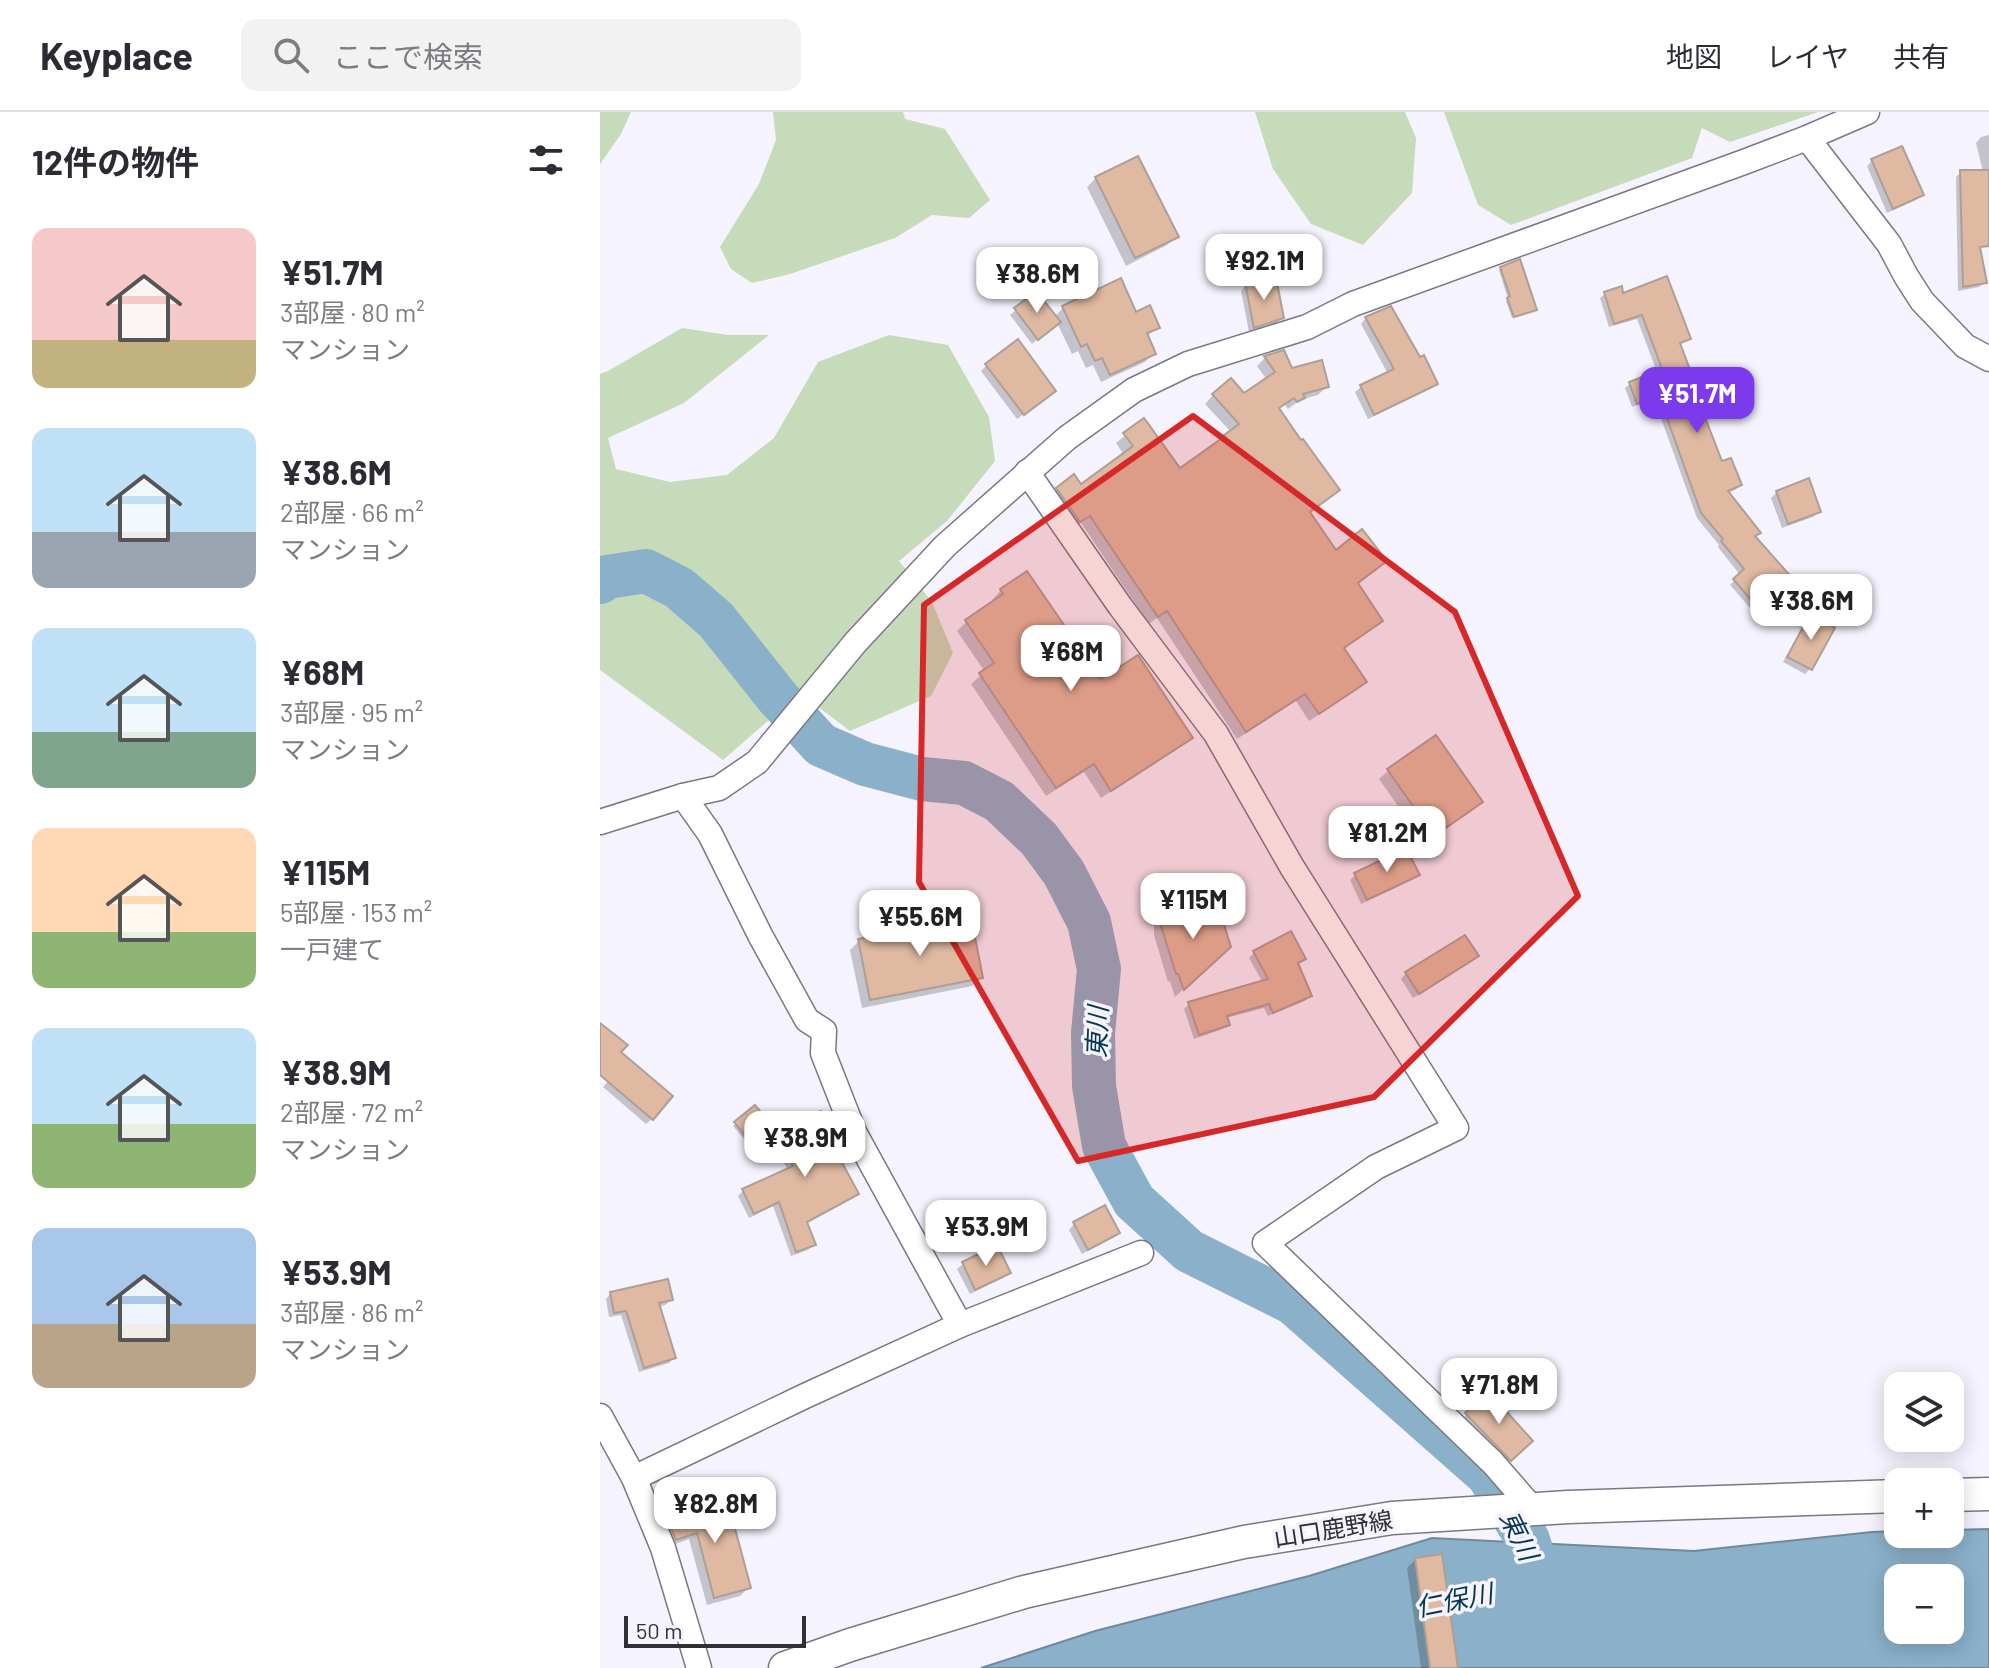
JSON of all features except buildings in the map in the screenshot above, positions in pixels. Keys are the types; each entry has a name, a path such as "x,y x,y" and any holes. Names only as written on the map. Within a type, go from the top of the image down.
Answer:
{"main road":[{"path":"1964,1495 1989,1494"},
{"name":"山口鹿野線","path":"785,1668 1024,1592 1216,1548 1392,1518 1516,1509 1884,1496"}],"street":[{"path":"600,822 719,788 757,762 855,643 945,546 1067,438 1134,390 1188,364 1307,327 1353,304 1807,138 1867,112"},
{"path":"1807,138 1889,244 1922,301 1965,346 1989,359"},
{"path":"1027,472 1120,606 1216,734 1292,867 1456,1128 1376,1167 1265,1243 1493,1463 1516,1509"},
{"path":"683,796 710,834 807,1020 824,1031 823,1053 854,1132 960,1325"},
{"path":"634,1478 960,1325 1141,1253"},
{"path":"600,1416 634,1478 663,1548 699,1668"}],"highlighted area":[{"path":"1193,416 1455,612 1578,896 1374,1097 1078,1161 919,882 924,605"}],"green space":[{"path":"600,112 631,112 621,134 600,164"},
{"path":"773,112 903,112 905,119 945,129 990,200 969,218 932,215 895,238 790,274 752,283 731,269 720,247 759,184 776,140"},
{"path":"1255,112 1405,112 1416,138 1412,193 1363,245 1311,224 1273,169"},
{"path":"1444,112 1818,112 1730,142 1702,128 1692,158 1511,225 1478,205"},
{"path":"682,328 728,335 769,335 684,403 608,438 616,469 670,482 727,475 774,438 818,362 889,335 948,345 989,417 995,461 947,521 899,561 932,602 953,653 931,696 850,731 800,693 723,760 600,670 600,374"}],"water":[{"name":"仁保川","path":"1989,1529 1989,1668 981,1668 1095,1631 1309,1576 1432,1538 1694,1551 1884,1532 1884,1548 1964,1548 1964,1530"}],"waterway":[{"name":"東川","path":"600,582 607,577 646,571 679,588 716,620 778,698 821,745 865,764 922,779 964,783 999,801 1039,839 1064,873 1089,922 1099,969 1093,1033 1094,1086 1104,1146 1134,1201 1189,1251 1293,1303 1488,1475 1528,1540 1541,1582"}]}
